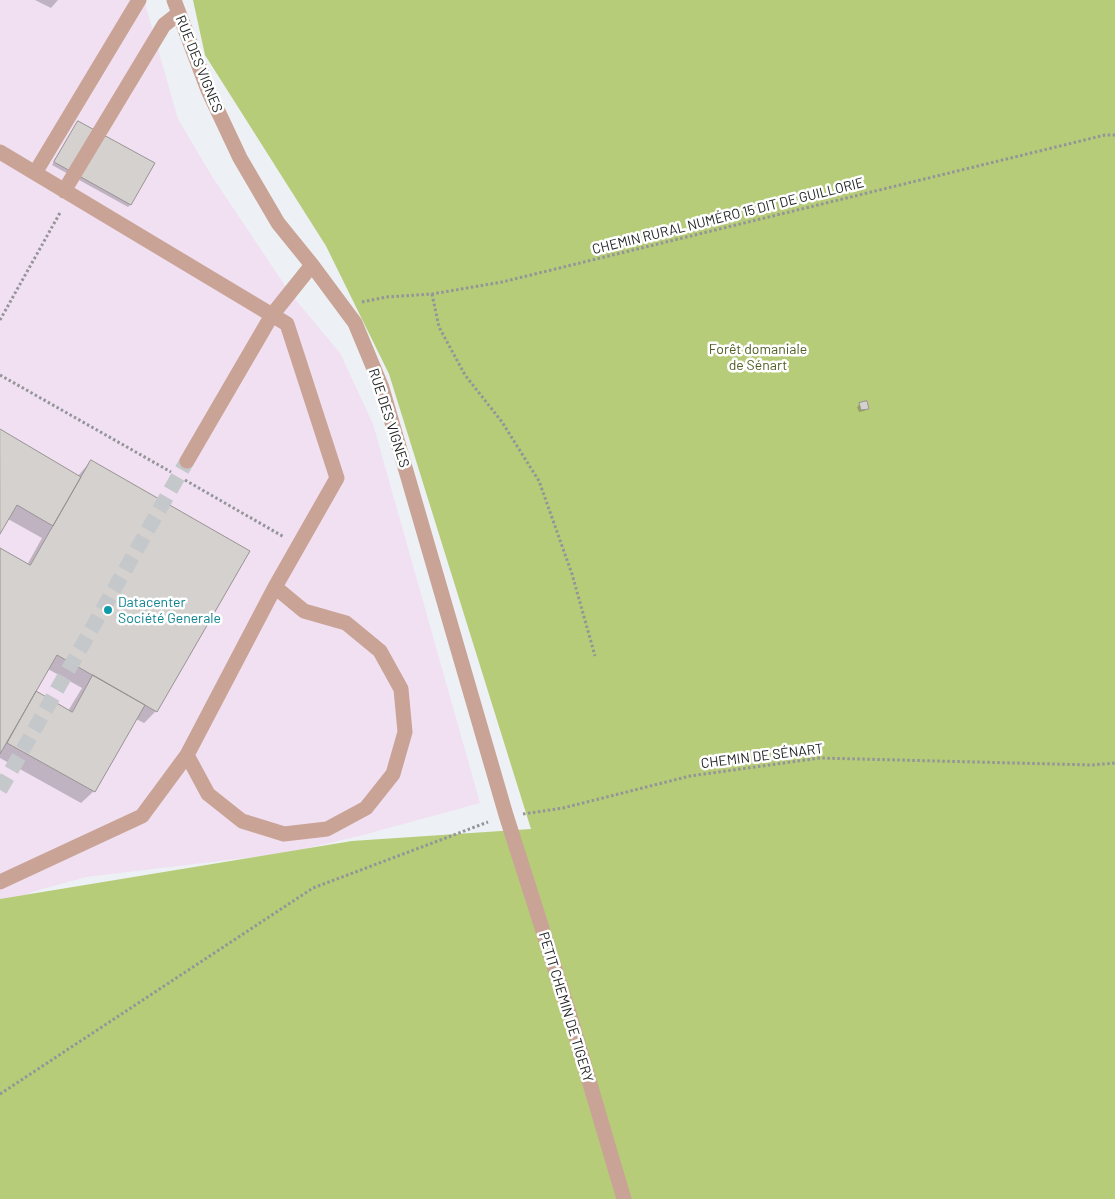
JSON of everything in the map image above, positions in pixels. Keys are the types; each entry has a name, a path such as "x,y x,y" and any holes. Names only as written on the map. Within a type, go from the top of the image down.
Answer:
{"street":[{"path":"35,173 139,0"},
{"path":"64,191 176,7"},
{"name":"RUE DES VIGNES","path":"176,7 208,90 240,158 278,223 312,265 354,323 382,388 506,815"},
{"path":"0,152 287,324 337,478 275,587 187,755 142,816 0,882"},
{"path":"187,461 272,315 312,265"},
{"path":"187,755 208,794 242,821 284,834 327,829 366,808 393,774 405,732 401,689 380,651 346,623 304,611 275,587"},
{"name":"PETIT CHEMIN DE TIGERY","path":"506,815 570,1016 624,1199"}],"path":[{"name":"CHEMIN RURAL NUMÉRO 15 DIT DE GUILLORIE","path":"343,306 386,296 432,294 502,282 1105,135 1115,135"},
{"path":"0,320 61,214 64,191"},
{"path":"432,294 439,327 465,376 502,422 539,481 572,574 595,656"},
{"path":"0,375 299,545"},
{"name":"CHEMIN DE SÉNART","path":"0,1094 313,888 506,815 563,808 690,776 820,758 1092,765 1115,762"}],"shaded area":[{"path":"0,0 144,0 178,119 213,178 290,293 340,353 373,424 480,803 363,835 287,853 86,877 32,892 0,907"}],"green space":[{"name":"Forêt domaniale de Sénart","path":"193,0 1115,0 1115,1199 0,1199 0,899 352,841 531,829 389,374 326,246 205,55"}],"building":[{"path":"78,121 155,163 131,205 54,162"},
{"path":"867,401 869,409 861,410 859,403"},
{"path":"0,429 81,477 53,526 17,505 0,534"},
{"name":"Datacenter Société Generale","path":"91,460 250,551 157,712 57,655 0,754 0,548 30,565"},
{"path":"93,675 145,705 95,792 7,743 36,691 72,712"}],"tunnel":[{"path":"0,790 187,461"}],"place":[{"name":"Datacenter Société Generale","path":"108,610"}]}
